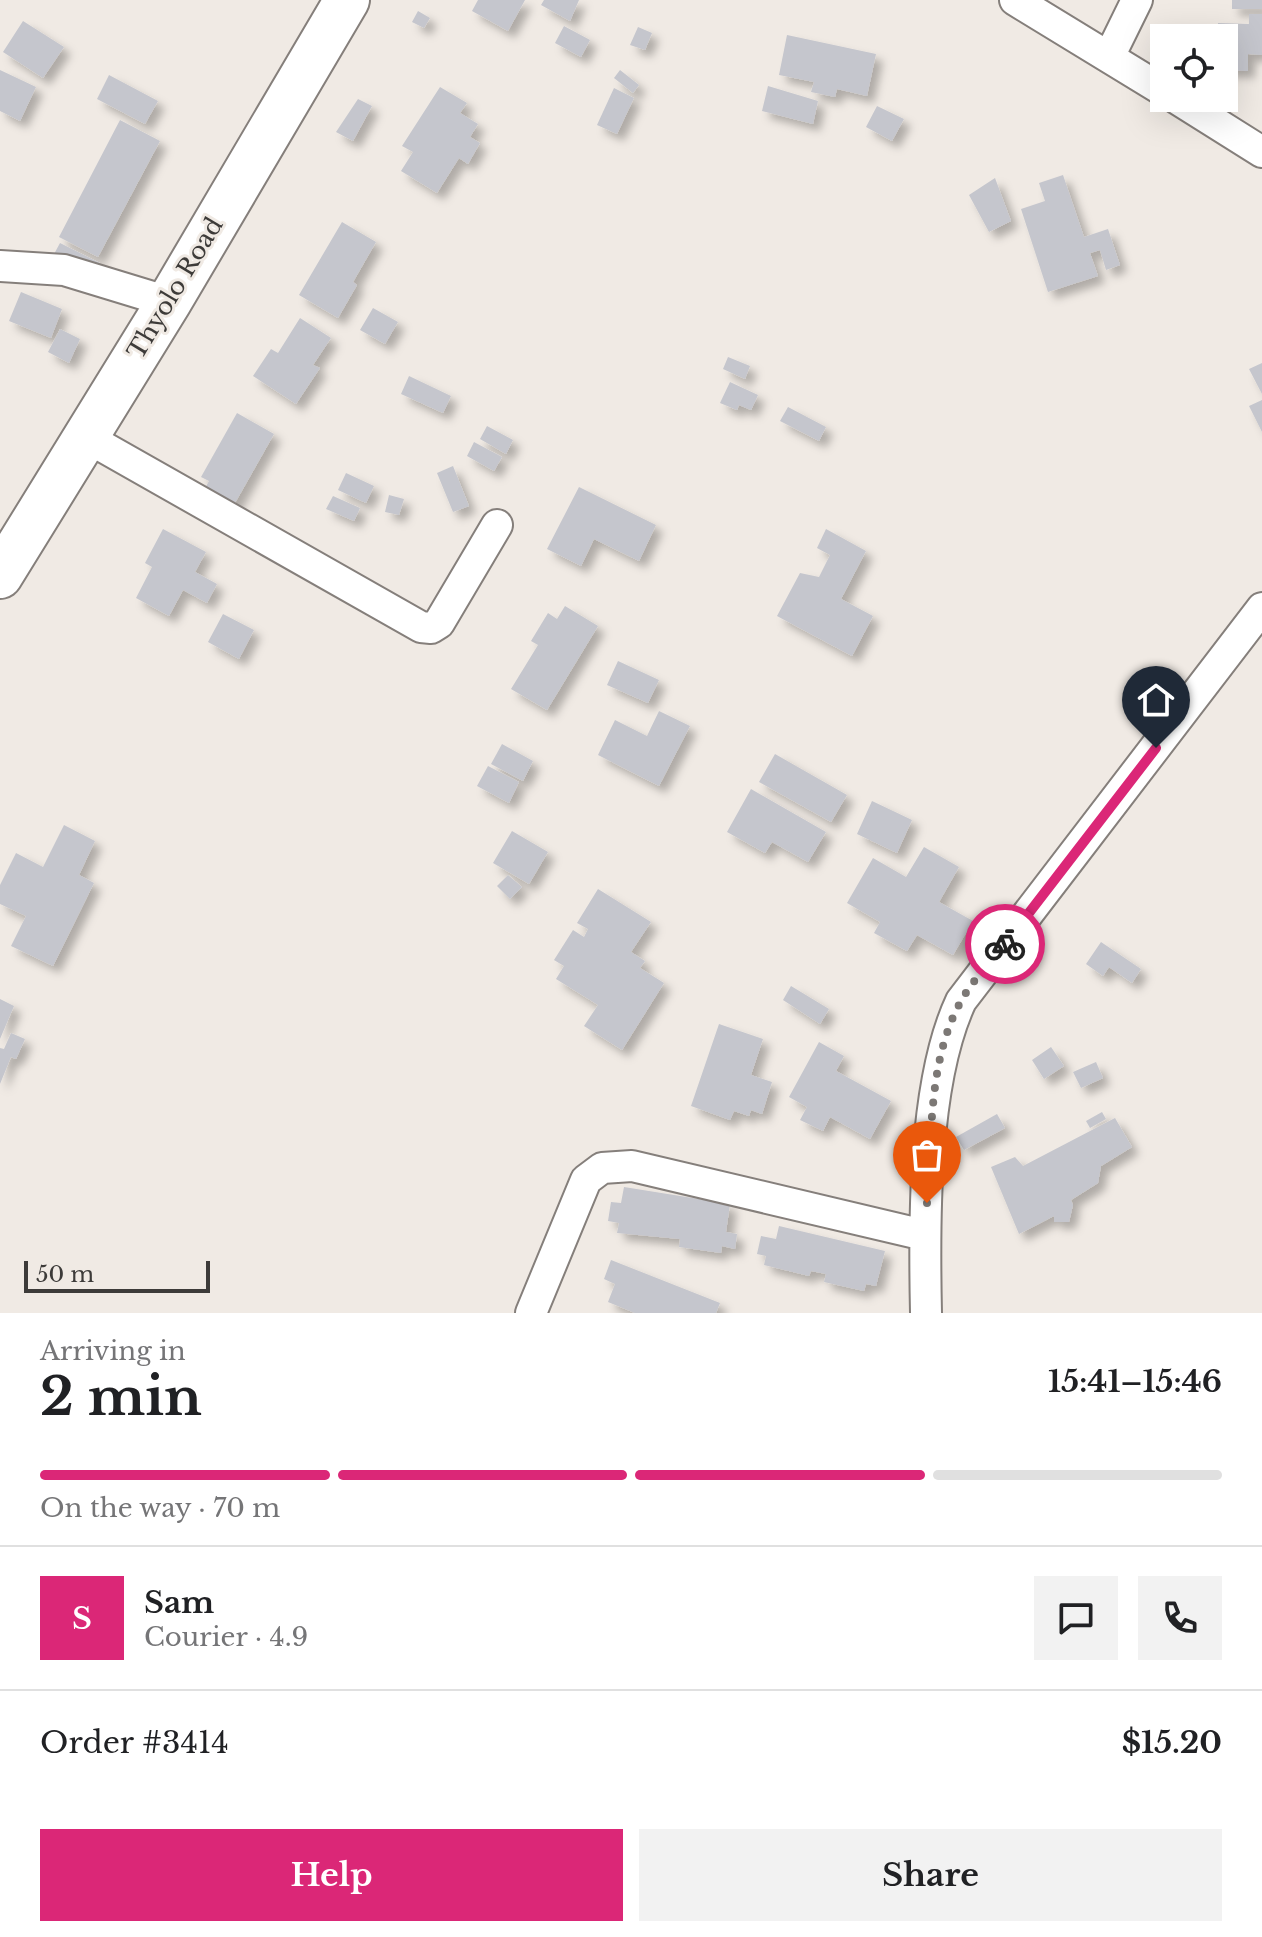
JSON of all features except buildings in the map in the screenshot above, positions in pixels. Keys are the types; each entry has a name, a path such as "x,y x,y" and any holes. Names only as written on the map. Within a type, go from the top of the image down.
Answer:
{"highway":[{"name":"Thyolo Road","path":"0,576 169,302 347,0"}],"street":[{"path":"1015,0 1150,82"},
{"path":"1109,57 1137,0"},
{"path":"1198,112 1262,152"},
{"path":"0,266 64,270 169,302"},
{"path":"84,436 421,627 431,628 439,623 497,525"},
{"path":"926,1313 924,1235 938,1073 950,1025 961,1001 1262,608"},
{"path":"531,1313 586,1180 602,1168 632,1166 924,1235"}],"way so far":[{"path":"927,1203 938,1073 950,1025 961,1001 1005,944"}],"route":[{"path":"1005,944 1156,748"}]}
